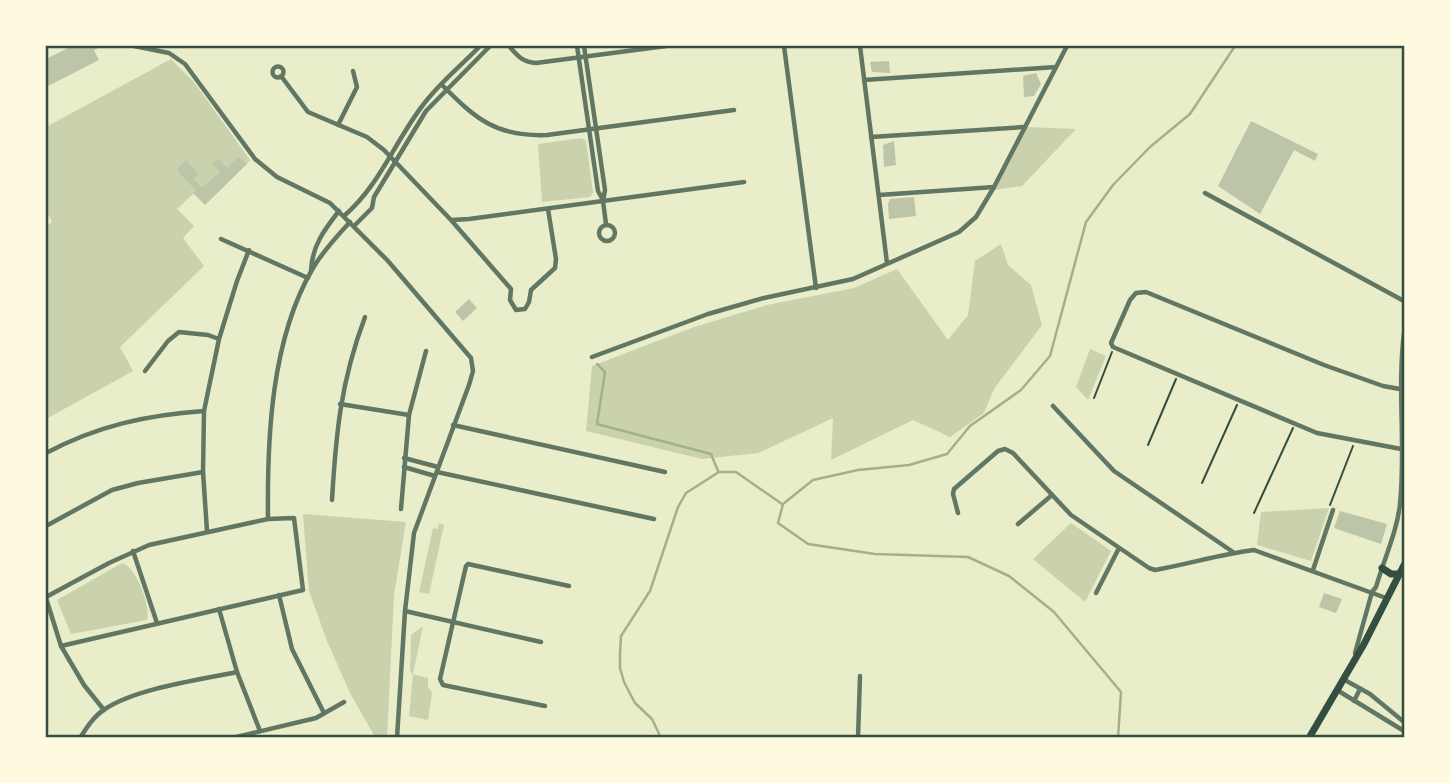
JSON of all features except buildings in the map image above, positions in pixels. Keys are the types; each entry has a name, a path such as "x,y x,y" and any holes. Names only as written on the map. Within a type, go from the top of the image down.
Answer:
{"main road":[{"path":"1308,737 1354,660 1405,565"},
{"path":"1382,568 1391,574 1399,574"}],"street":[{"path":"134,46 163,51 179,58 196,76 255,159 277,177 323,198 352,224 422,298 471,358 473,371 414,533 405,611 397,737"},
{"path":"268,519 267,456 276,380 286,336 309,275 314,249 320,236 341,214 359,202 423,104 480,46"},
{"path":"309,275 352,224 372,208 374,197 426,111 490,46"},
{"path":"509,46 519,58 527,62 666,46"},
{"path":"578,46 596,128 605,190 603,201 606,224"},
{"path":"584,46 582,57 589,129 598,191 603,201"},
{"path":"784,46 816,288"},
{"path":"860,46 887,263"},
{"path":"593,357 708,314 764,298 853,279 959,232 976,217 994,187 1067,46"},
{"path":"864,79 1056,67"},
{"path":"338,125 357,88 353,71"},
{"path":"281,76 308,111 367,136 391,156 511,289 511,305 519,311 528,306 531,290 555,268 548,209"},
{"path":"442,85 484,123 509,133 526,136 734,110"},
{"path":"871,137 1025,127"},
{"path":"451,220 744,182"},
{"path":"879,195 994,187"},
{"path":"1205,193 1405,301"},
{"path":"221,239 309,275"},
{"path":"207,531 203,472 204,411 219,339 250,250"},
{"path":"1400,389 1383,386 1324,365 1146,292 1136,293 1130,300 1111,343 1113,347 1317,433 1401,449"},
{"path":"332,500 335,437 340,404 352,354 365,317"},
{"path":"145,371 168,341 179,332 219,339"},
{"path":"1354,660 1372,592 1376,587 1400,506 1403,425 1400,389 1405,332"},
{"path":"401,509 409,415 426,351"},
{"path":"340,404 409,415"},
{"path":"1053,406 1114,471 1234,553"},
{"path":"46,453 89,432 111,425 169,414 204,411"},
{"path":"453,425 665,472"},
{"path":"958,513 954,489 998,451 1005,449 1013,453 1071,515 1149,568 1201,562 1254,550 1386,598"},
{"path":"404,458 437,472"},
{"path":"404,467 654,519"},
{"path":"46,526 112,490 203,472"},
{"path":"1018,524 1052,495"},
{"path":"1312,570 1333,510"},
{"path":"61,646 303,590 293,518 268,519 207,531 133,551 46,598 61,646 84,685 104,710"},
{"path":"1096,593 1119,548"},
{"path":"133,551 157,623"},
{"path":"545,706 443,685 440,682 468,564 569,586"},
{"path":"279,595 292,649 324,713"},
{"path":"219,609 237,672 260,731"},
{"path":"405,611 541,642"},
{"path":"80,737 104,710 145,693 237,672"},
{"path":"858,737 860,676"},
{"path":"1343,679 1405,722"},
{"path":"1354,701 1360,689"},
{"path":"1337,690 1405,731"},
{"path":"232,737 316,718 344,702"},
{"path":"1391,724 1395,716"}],"path":[{"path":"1094,398 1113,347"},
{"path":"1148,445 1178,375"},
{"path":"1202,483 1239,401"},
{"path":"1254,513 1295,424"},
{"path":"1333,510 1329,504 1355,442"}],"green space":[{"path":"171,59 194,82 250,160 247,164 239,156 227,167 218,158 212,164 220,172 202,187 194,179 199,174 186,161 176,170 196,191 177,209 194,226 183,238 204,266 120,347 133,371 46,419 46,226 52,222 46,211 46,127"},
{"path":"1027,127 1076,129 1022,186 994,190"},
{"path":"582,138 586,141 593,193 590,197 542,202 538,144"},
{"path":"1001,244 1008,265 1031,285 1042,325 994,389 984,413 950,437 913,420 831,460 833,418 758,453 702,459 586,431 592,366 694,327 767,305 854,288 897,269 948,340 968,315 975,261"},
{"path":"1090,349 1106,356 1088,400 1076,387"},
{"path":"1329,508 1311,561 1257,545 1261,512"},
{"path":"303,514 406,522 394,595 387,737 375,737 350,693 327,641 309,591"},
{"path":"439,523 444,525 429,594 419,592 433,528 438,529"},
{"path":"1071,523 1111,551 1085,602 1033,559"},
{"path":"122,563 132,571 141,588 147,606 147,620 71,634 57,600"},
{"path":"423,626 413,674 428,678 428,687 432,693 428,720 409,716 413,675 410,670 411,635"}],"waterway":[{"path":"1118,738 1121,692 1054,612 1009,576 968,557 875,554 808,544 778,523 783,504 813,480 858,470 909,465 947,454 970,426 1021,390 1050,356 1086,222 1113,185 1150,147 1190,114 1235,46"},
{"path":"597,364 605,372 597,424 711,454 718,471"},
{"path":"661,738 652,719 635,703 624,682 620,668 621,636 650,591 678,507 686,493 719,472 736,472 782,504"}]}
